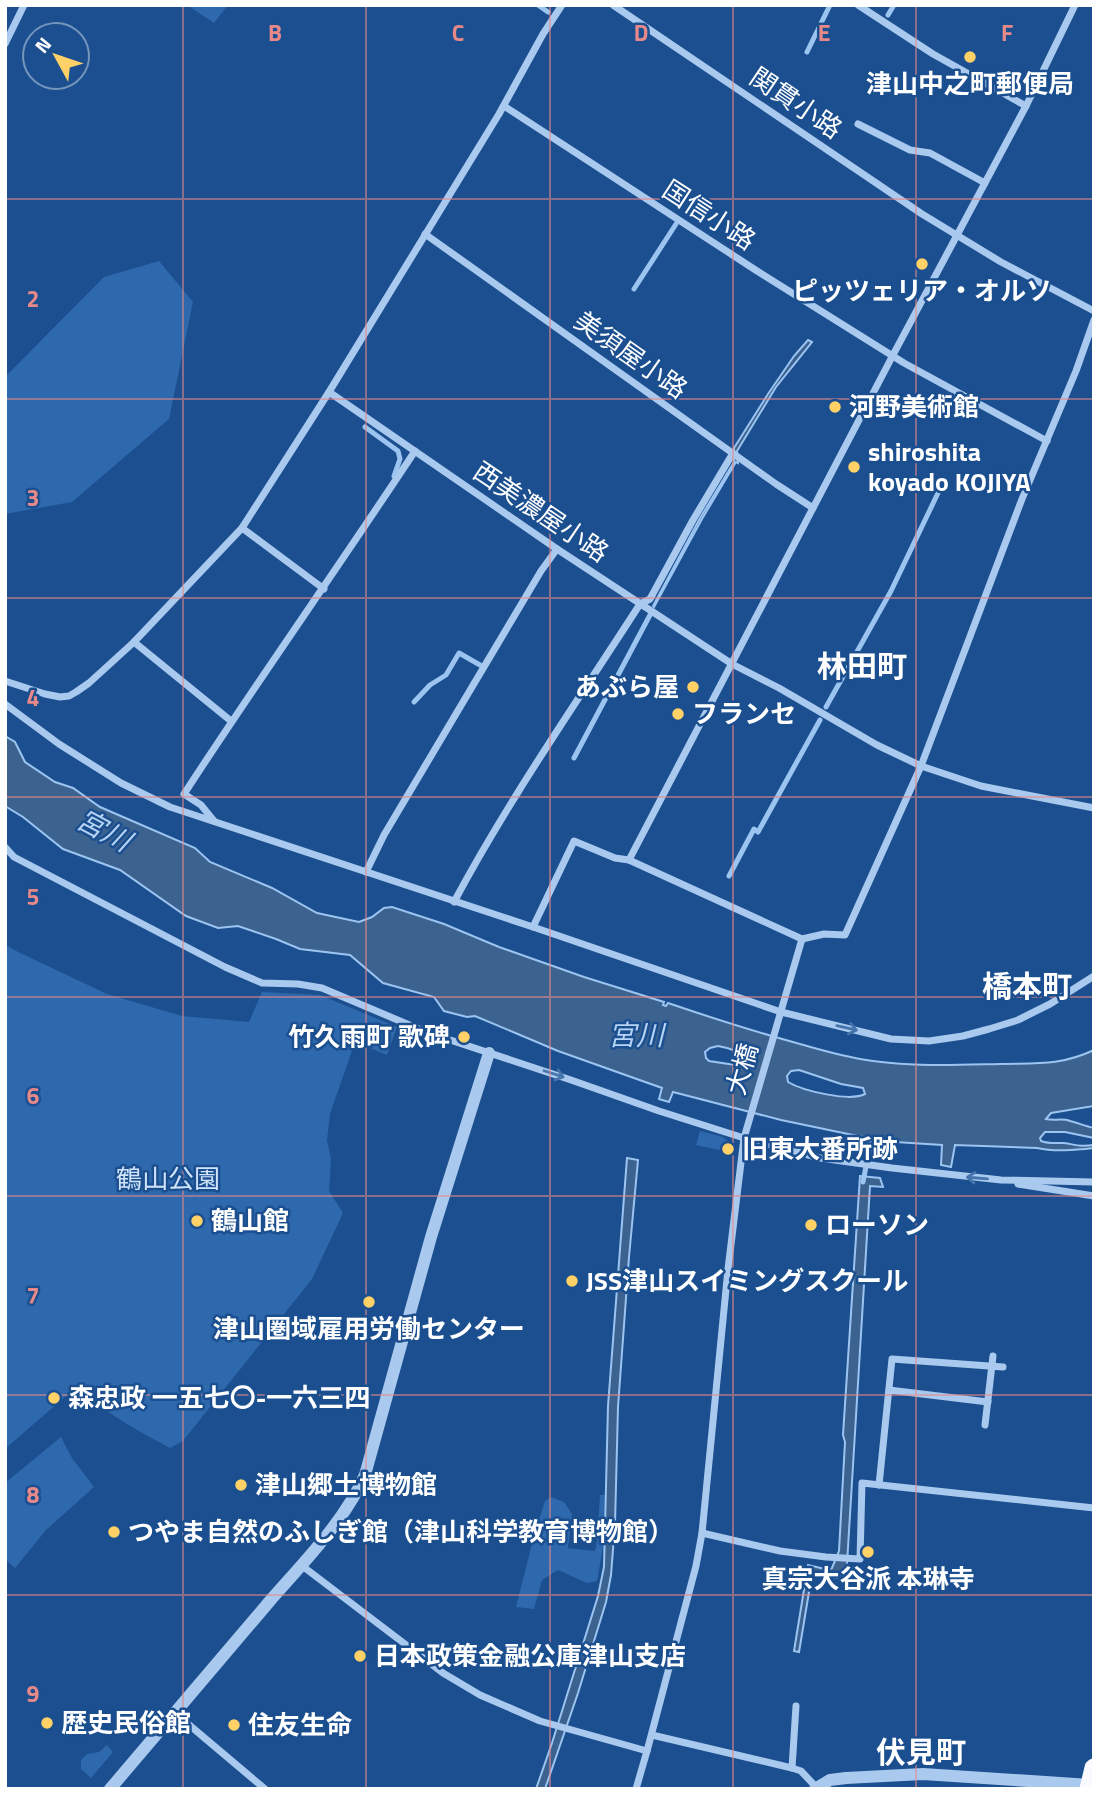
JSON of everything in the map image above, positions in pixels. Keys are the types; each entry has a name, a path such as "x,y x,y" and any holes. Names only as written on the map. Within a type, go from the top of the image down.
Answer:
{"street":[{"path":"5,44 24,5"},
{"path":"5,681 45,694 69,696 89,683 134,642 242,528 329,392 504,106 562,5"},
{"name":"関貫小路","path":"613,5 922,214 1000,262 1094,312"},
{"path":"858,5 933,54 1026,106"},
{"path":"629,860 1026,106 1075,5"},
{"name":"国信小路","path":"504,106 786,289 937,382 1047,441"},
{"path":"858,124 910,150 930,153 985,183"},
{"name":"美須屋小路","path":"425,234 813,508"},
{"path":"533,927 574,841 615,858 629,860 802,939 824,934 845,935 921,766 1022,499 1076,371 1094,320"},
{"name":"西美濃屋小路","path":"329,392 557,549 732,664 877,745 921,766 981,786 1094,808"},
{"path":"214,821 201,805 184,794 415,452"},
{"path":"454,902 508,808 640,604 650,599 733,453"},
{"path":"242,528 324,589"},
{"path":"366,872 384,835 541,571 557,549"},
{"path":"134,642 231,722"},
{"path":"5,704 58,744 121,783 170,807 533,927 781,1013 891,1039 929,1041 963,1036 1018,1020 1094,976"},
{"path":"5,847 14,857 225,967 262,983 322,988 426,1032 744,1138 820,1158 914,1171 1001,1180 1094,1182"},
{"name":"大橋","path":"636,1789 696,1566 702,1532 744,1138 802,939"},
{"path":"110,1789 350,1506 365,1475 431,1237 489,1053"},
{"path":"1001,1180 1094,1195"},
{"path":"985,1425 993,1356"},
{"path":"879,1485 892,1359 1003,1367"},
{"path":"889,1390 988,1402"},
{"path":"702,1532 780,1551 860,1559 862,1483 1094,1508"},
{"path":"301,1565 443,1673 480,1695 540,1721 648,1751"},
{"path":"792,1768 796,1706"},
{"path":"175,1713 265,1789"},
{"path":"652,1735 792,1768 801,1771 815,1788 830,1780 846,1777 923,1774 1092,1782"}],"green space":[{"path":"187,5 228,5 214,23"},
{"path":"159,261 193,302 169,419 72,502 5,514 5,373 8,374 104,277"},
{"name":"鶴山公園","path":"5,944 107,994 182,1016 249,1022 262,992 320,995 397,1027 387,1055 355,1042 330,1114 327,1140 331,1159 329,1191 343,1213 312,1279 183,1441 170,1448 115,1417 84,1394 66,1396 5,1449"},
{"path":"700,1131 723,1137 728,1141 728,1152 696,1145"},
{"path":"61,1437 72,1458 94,1487 46,1530 15,1568 5,1559 5,1483"},
{"path":"600,1495 605,1495 603,1547 597,1581 587,1583 558,1570 542,1580 534,1609 516,1607 545,1501 551,1497 564,1502 572,1514 568,1548 595,1551"},
{"path":"107,1745 113,1752 91,1778 81,1769 81,1760 87,1754 99,1752"}],"water":[{"path":"808,340 812,342 776,387 737,451 738,463 736,462 702,519 654,607 700,518 734,462 734,448 794,356"},
{"name":"宮川","path":"5,736 15,742 25,762 55,782 73,788 100,807 195,848 210,862 272,888 317,913 359,922 384,908 392,907 584,977 664,1002 663,1005 666,1006 668,1003 767,1035 864,1060 921,1065 1037,1063 1070,1059 1094,1050 1094,1106 1051,1113 1046,1119 1067,1120 1094,1128 1094,1138 1065,1132 1045,1132 1040,1138 1047,1143 1094,1145 1094,1148 1058,1150 955,1145 951,1167 941,1165 942,1145 880,1141 868,1156 864,1153 872,1139 781,1120 673,1092 669,1102 659,1099 662,1088 558,1051 475,1016 467,1017 444,1011 434,997 383,983 350,955 300,949 238,926 218,928 186,916 120,870 63,849 5,806","holes":["718,1046 743,1054 750,1060 749,1067 709,1061 705,1052","799,1070 841,1084 863,1088 865,1094 849,1097 826,1094 788,1082 787,1076 791,1071"]},
{"path":"627,1158 638,1160 618,1407 611,1575 606,1602 578,1693 545,1789 536,1789 598,1596 604,1567 608,1406"},
{"path":"860,1176 880,1178 883,1187 870,1186 847,1564 844,1579 812,1574 799,1652 794,1651 808,1565 829,1570 839,1551 845,1442 843,1435"}],"waterway":[{"path":"538,5 548,12"},
{"path":"807,52 830,5"},
{"path":"888,15 894,5"},
{"path":"634,289 676,224"},
{"path":"365,427 398,451 400,459 394,476"},
{"path":"826,707 891,591 938,493"},
{"path":"574,758 650,615"},
{"path":"414,702 430,685 446,675 459,653 480,665"},
{"path":"729,876 754,829 758,832 820,720"},
{"path":"863,1182 869,1151"}],"place":[{"name":"津山中之町郵便局","path":"970,57"},
{"name":"ピッツェリア・オルソ","path":"922,264"},
{"name":"河野美術館","path":"835,407"},
{"name":"shiroshita koyado KOJIYA","path":"854,467"},
{"name":"あぶら屋","path":"693,687"},
{"name":"フランセ","path":"678,714"},
{"name":"竹久雨町 歌碑","path":"464,1037"},
{"name":"旧東大番所跡","path":"728,1149"},
{"name":"鶴山館","path":"197,1221"},
{"name":"ローソン","path":"811,1225"},
{"name":"JSS津山スイミングスクール","path":"572,1281"},
{"name":"津山圏域雇用労働センター","path":"369,1302"},
{"name":"森忠政 一五七〇-一六三四","path":"54,1398"},
{"name":"津山郷土博物館","path":"241,1485"},
{"name":"つやま自然のふしぎ館（津山科学教育博物館）","path":"114,1532"},
{"name":"真宗大谷派 本琳寺","path":"868,1552"},
{"name":"日本政策金融公庫津山支店","path":"360,1656"},
{"name":"歴史民俗館","path":"47,1723"},
{"name":"住友生命","path":"234,1725"}],"district":[{"name":"林田町","path":"862,667"},
{"name":"橋本町","path":"1027,987"},
{"name":"伏見町","path":"921,1753"}]}
